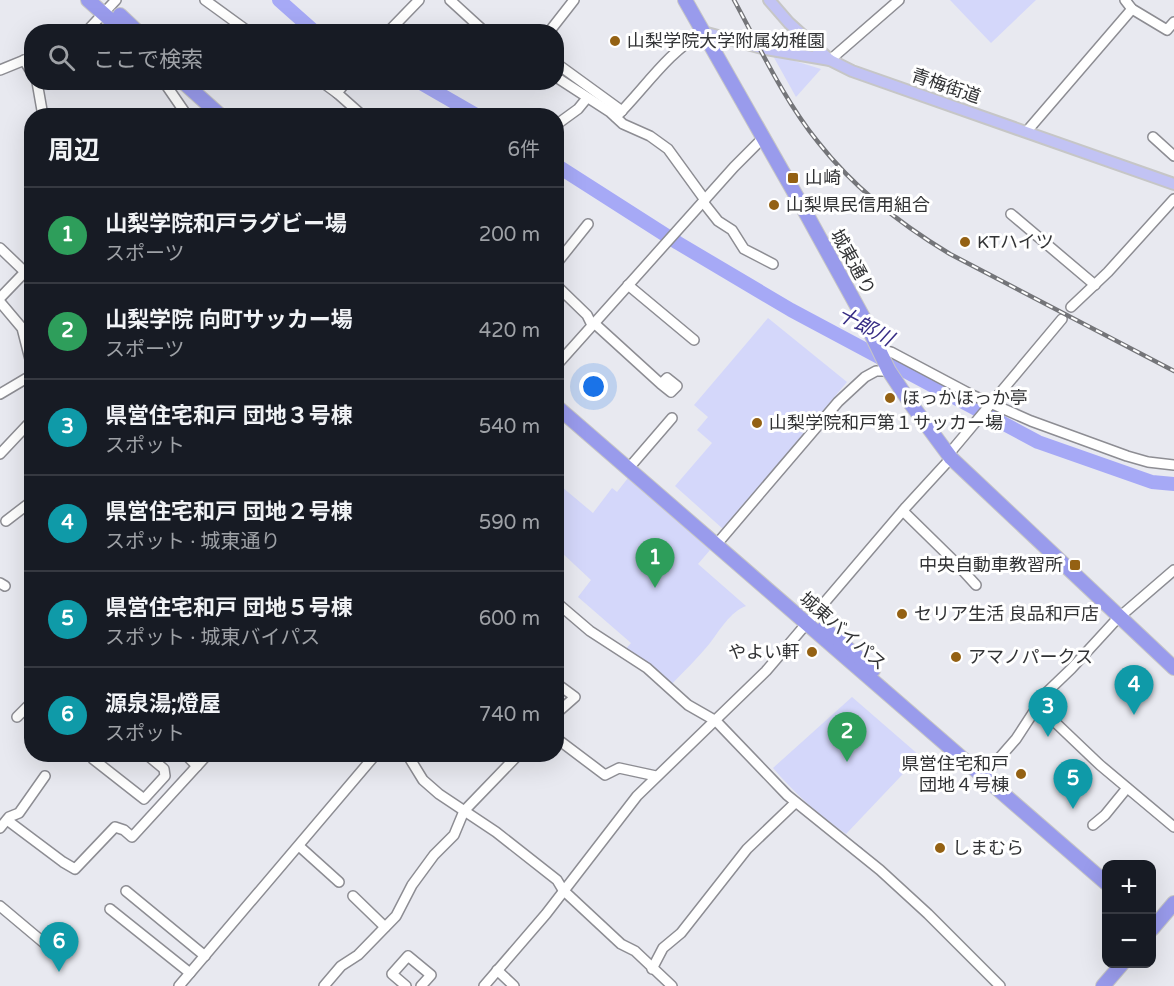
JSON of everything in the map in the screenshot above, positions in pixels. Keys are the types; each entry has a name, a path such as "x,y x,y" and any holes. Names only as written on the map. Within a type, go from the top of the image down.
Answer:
{"highway":[{"path":"88,0 108,5 129,24"},
{"name":"城東通り","path":"685,0 863,317 889,371 950,456 1174,668"},
{"path":"108,5 119,24"},
{"path":"192,90 212,108"},
{"path":"205,90 225,108"},
{"name":"城東バイパス","path":"564,404 631,466 1102,879"},
{"name":"城東バイパス","path":"564,412 631,466"},
{"name":"城東バイパス","path":"809,621 847,646 1102,870"},
{"path":"1156,918 1174,903"},
{"path":"1103,986 1118,968"}],"main road":[{"path":"769,0 789,23 830,60"},
{"name":"青梅街道","path":"703,32 766,49 830,60 852,70 1174,184"}],"street":[{"path":"205,0 238,24"},
{"path":"396,24 419,0"},
{"path":"450,0 476,24"},
{"path":"555,24 574,0"},
{"path":"830,60 899,0"},
{"path":"1125,0 1132,9 1167,30 1174,22"},
{"path":"93,24 108,5"},
{"path":"1027,131 1132,9"},
{"path":"619,114 668,59 686,42 703,32"},
{"path":"0,70 24,61"},
{"path":"564,69 619,114 623,124 650,136 668,148 718,221 732,230 744,249 773,264"},
{"path":"564,82 587,98 619,114"},
{"path":"38,90 41,108"},
{"path":"170,90 182,108"},
{"path":"333,90 354,108"},
{"path":"564,119 578,109 587,98"},
{"path":"1153,137 1174,156"},
{"path":"564,357 734,167 763,138"},
{"path":"1071,307 1095,285 1174,199"},
{"path":"1011,214 1095,285"},
{"path":"564,254 588,224"},
{"path":"0,248 24,270"},
{"path":"24,278 0,300 22,328 24,336"},
{"path":"628,285 694,340"},
{"path":"564,292 579,306 593,324 661,384"},
{"path":"484,986 637,796 766,671 950,456 976,421 1062,319"},
{"path":"879,349 891,352 991,404 1069,436 1148,462 1174,465"},
{"path":"718,542 850,390 876,371 889,371"},
{"path":"0,394 24,380"},
{"path":"631,466 672,418"},
{"path":"0,454 24,428"},
{"path":"6,522 24,507"},
{"path":"903,511 976,585"},
{"path":"988,771 1009,748 1046,693 1120,616 1174,570"},
{"path":"564,609 590,631 647,668 688,705 716,721 795,802 880,870 1000,986"},
{"path":"564,689 575,697 564,706"},
{"path":"1038,706 1100,765 1174,828"},
{"path":"17,717 24,710"},
{"path":"564,744 606,775 618,768 656,776"},
{"path":"97,762 144,799 165,776 164,769 156,762"},
{"path":"193,762 197,766"},
{"path":"7,819 75,869 115,827 124,830 132,837 201,762"},
{"path":"179,986 369,762"},
{"path":"412,762 423,780 439,794 496,832 557,880 563,890 621,944 635,951 672,986"},
{"path":"324,986 341,966 358,955 396,916 412,885 434,855 454,835 464,811 511,762"},
{"path":"0,828 7,819 19,813 45,776"},
{"path":"1093,825 1106,815 1127,788"},
{"path":"652,969 663,948 681,933 747,849 795,802"},
{"path":"299,846 339,882"},
{"path":"126,891 205,956"},
{"path":"353,896 385,927"},
{"path":"0,906 50,948"},
{"path":"110,909 190,973"},
{"path":"406,986 392,974 408,956 431,975 421,986"},
{"path":"497,970 514,986"}],"shaded area":[{"path":"950,0 1036,0 991,43"},
{"path":"772,54 821,69 796,97"},
{"name":"山梨学院和戸第１サッカー場","path":"768,318 847,382 723,529 675,486 712,443 697,430 708,417 694,405"},
{"path":"628,478 710,550 698,564 746,606 730,617 705,649 670,686 625,650 631,643 578,597 591,580 564,555 564,489 593,513 612,488 617,492"},
{"path":"852,697 920,756 846,834 808,804 773,768"}],"waterway":[{"name":"十郎川","path":"279,0 306,24"},
{"name":"十郎川","path":"433,90 464,108"},
{"name":"十郎川","path":"564,170 678,243 791,310 1038,442 1152,482 1174,484"},
{"path":"783,784 794,795"},
{"path":"852,842 862,849"}],"railway":[{"path":"734,0 794,109 832,159 862,190 896,218 950,254 1174,371"}],"place":[{"name":"山梨学院大学附属幼稚園","path":"615,41"},
{"name":"山崎","path":"793,178"},
{"name":"山梨県民信用組合","path":"774,205"},
{"name":"KTハイツ","path":"965,242"},
{"name":"ほっかほっか亭","path":"890,398"},
{"name":"山梨学院和戸第１サッカー場","path":"757,423"},
{"name":"中央自動車教習所","path":"1075,565"},
{"name":"山梨学院和戸ラグビー場","path":"655,588"},
{"name":"セリア生活 良品和戸店","path":"902,614"},
{"name":"やよい軒","path":"812,652"},
{"name":"アマノパークス","path":"956,657"},
{"name":"県営住宅和戸 団地２号棟","path":"1134,715"},
{"name":"県営住宅和戸 団地３号棟","path":"1048,737"},
{"name":"山梨学院 向町サッカー場","path":"847,762"},
{"name":"県営住宅和戸 団地４号棟","path":"1021,774"},
{"name":"県営住宅和戸 団地５号棟","path":"1073,809"},
{"name":"しまむら","path":"940,848"},
{"name":"源泉湯;燈屋","path":"59,972"}]}
